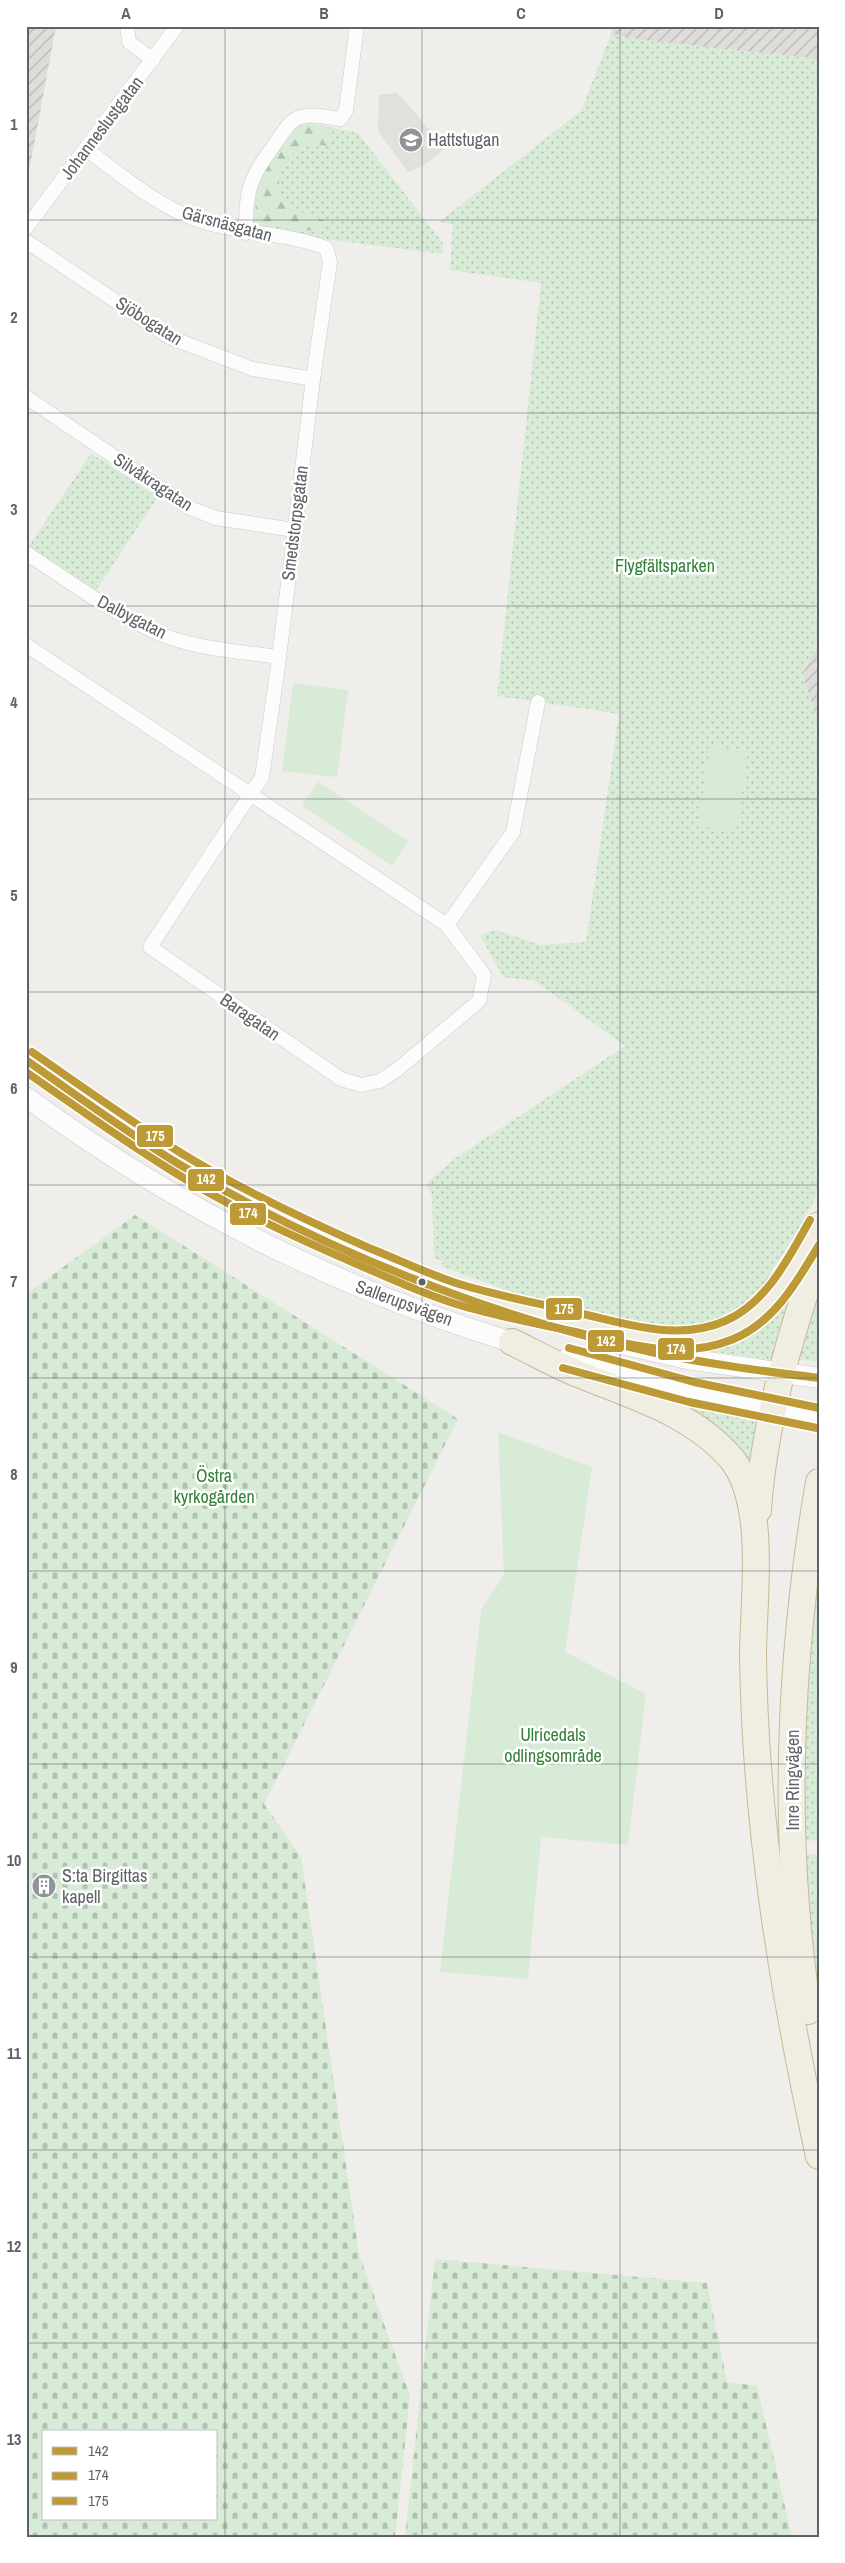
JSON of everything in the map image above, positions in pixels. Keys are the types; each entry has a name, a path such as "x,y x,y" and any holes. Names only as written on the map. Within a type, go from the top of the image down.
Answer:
{"highway":[{"path":"464,1296 632,1335 676,1341 708,1338 730,1330 762,1308 794,1268 819,1225"},
{"path":"754,1566 762,1459 796,1317 819,1250"},
{"path":"512,1342 575,1372 675,1414 709,1437 732,1460 748,1490 755,1529 756,1717 767,1860 783,1969 819,2156"},
{"name":"Inre Ringvägen","path":"819,1482 800,1607 791,1756 793,1868 805,1986 819,2078"}],"main road":[{"name":"Sallerupsvägen","path":"26,1060 198,1175 298,1228 422,1282 630,1347 687,1359 819,1378"},
{"name":"Sallerupsvägen","path":"27,1100 107,1154 268,1246 347,1282 512,1342 652,1384 772,1411 819,1418"}],"street":[{"path":"127,26 129,42 153,60"},
{"name":"Johanneslustgatan","path":"26,228 177,26"},
{"path":"246,233 247,197 255,172 288,125 298,118 315,116 340,119 346,110 357,26"},
{"name":"Gärsnäsgatan","path":"86,150 164,205 192,218 246,233 314,244 326,248"},
{"name":"Sjöbogatan","path":"26,241 169,337 253,369 313,379"},
{"name":"Smedstorpsgatan","path":"250,794 262,777 279,657 313,379 330,262 326,248"},
{"name":"Silvåkragatan","path":"26,397 190,508 216,518 294,530"},
{"name":"Dalbygatan","path":"26,553 108,606 154,632 202,647 279,657"},
{"path":"26,645 447,925 513,832 538,702"},
{"name":"Baragatan","path":"250,794 150,947 341,1079 361,1085 380,1080 398,1069 479,1001 484,975 447,925"}],"shaded area":[{"path":"26,26 56,26 30,166 26,172"},
{"path":"612,26 819,26 819,59 640,40 611,34"},
{"name":"Hattstugan","path":"397,93 444,149 424,165 408,172 378,131 379,95"},
{"path":"819,642 819,724 802,674"}],"green space":[{"name":"Flygfältsparken","path":"611,34 640,40 819,59 819,642 802,674 819,724 819,1191 799,1229 752,1301 731,1316 709,1326 683,1331 649,1329 525,1297 441,1266 443,1261 434,1258 432,1194 426,1184 454,1159 625,1046 535,981 503,977 480,935 495,930 540,945 586,942 619,714 497,696 541,283 450,270 453,224 439,222 581,111"},
{"path":"303,122 333,127 331,146 312,144 296,150 281,171 279,188 286,202 292,207 324,221 323,232 256,224 257,193 263,174 292,129"},
{"path":"300,124 313,124 358,133 443,243 442,254 254,230 253,200 257,186 272,160"},
{"path":"91,453 158,497 96,590 29,546"},
{"path":"293,683 348,690 337,777 282,771"},
{"path":"710,746 748,752 736,832 698,826"},
{"path":"318,782 408,841 392,866 302,806"},
{"name":"Östra kyrkogården","path":"135,1215 458,1419 264,1804 301,1857 359,2254 410,2396 395,2537 26,2537 26,1294"},
{"path":"805,1266 778,1361 681,1347"},
{"path":"819,1274 819,1362 796,1359"},
{"path":"668,1402 763,1423 752,1482"},
{"name":"Ulricedals odlingsområde","path":"498,1432 592,1467 565,1652 646,1694 628,1845 541,1837 528,1979 440,1972 481,1610 504,1575"},
{"path":"819,1557 819,1840 804,1841 805,1709"},
{"path":"819,1854 819,2003 804,1855"},
{"path":"435,2259 707,2283 727,2382 757,2386 792,2537 405,2537"}],"transit line":[{"name":"175","path":"32,1052 124,1116 204,1167 321,1227 432,1274 468,1287 631,1325 669,1330 688,1330 707,1327 725,1321 740,1313 753,1303 775,1278 810,1220"},
{"name":"142","path":"26,1060 101,1113 177,1163 289,1224 407,1276 468,1299 590,1337 693,1360 819,1378"},
{"name":"174","path":"26,1072 133,1146 192,1183 238,1209 310,1244 425,1293 462,1306 631,1345 671,1350 691,1349 711,1346 746,1333 772,1313 793,1287 819,1245"},
{"name":"175","path":"569,1348 694,1382 819,1408"},
{"name":"174","path":"563,1368 689,1402 817,1428"}],"place":[{"name":"Hattstugan","path":"411,140"},
{"name":"S:ta Birgittas kapell","path":"44,1886"}]}
